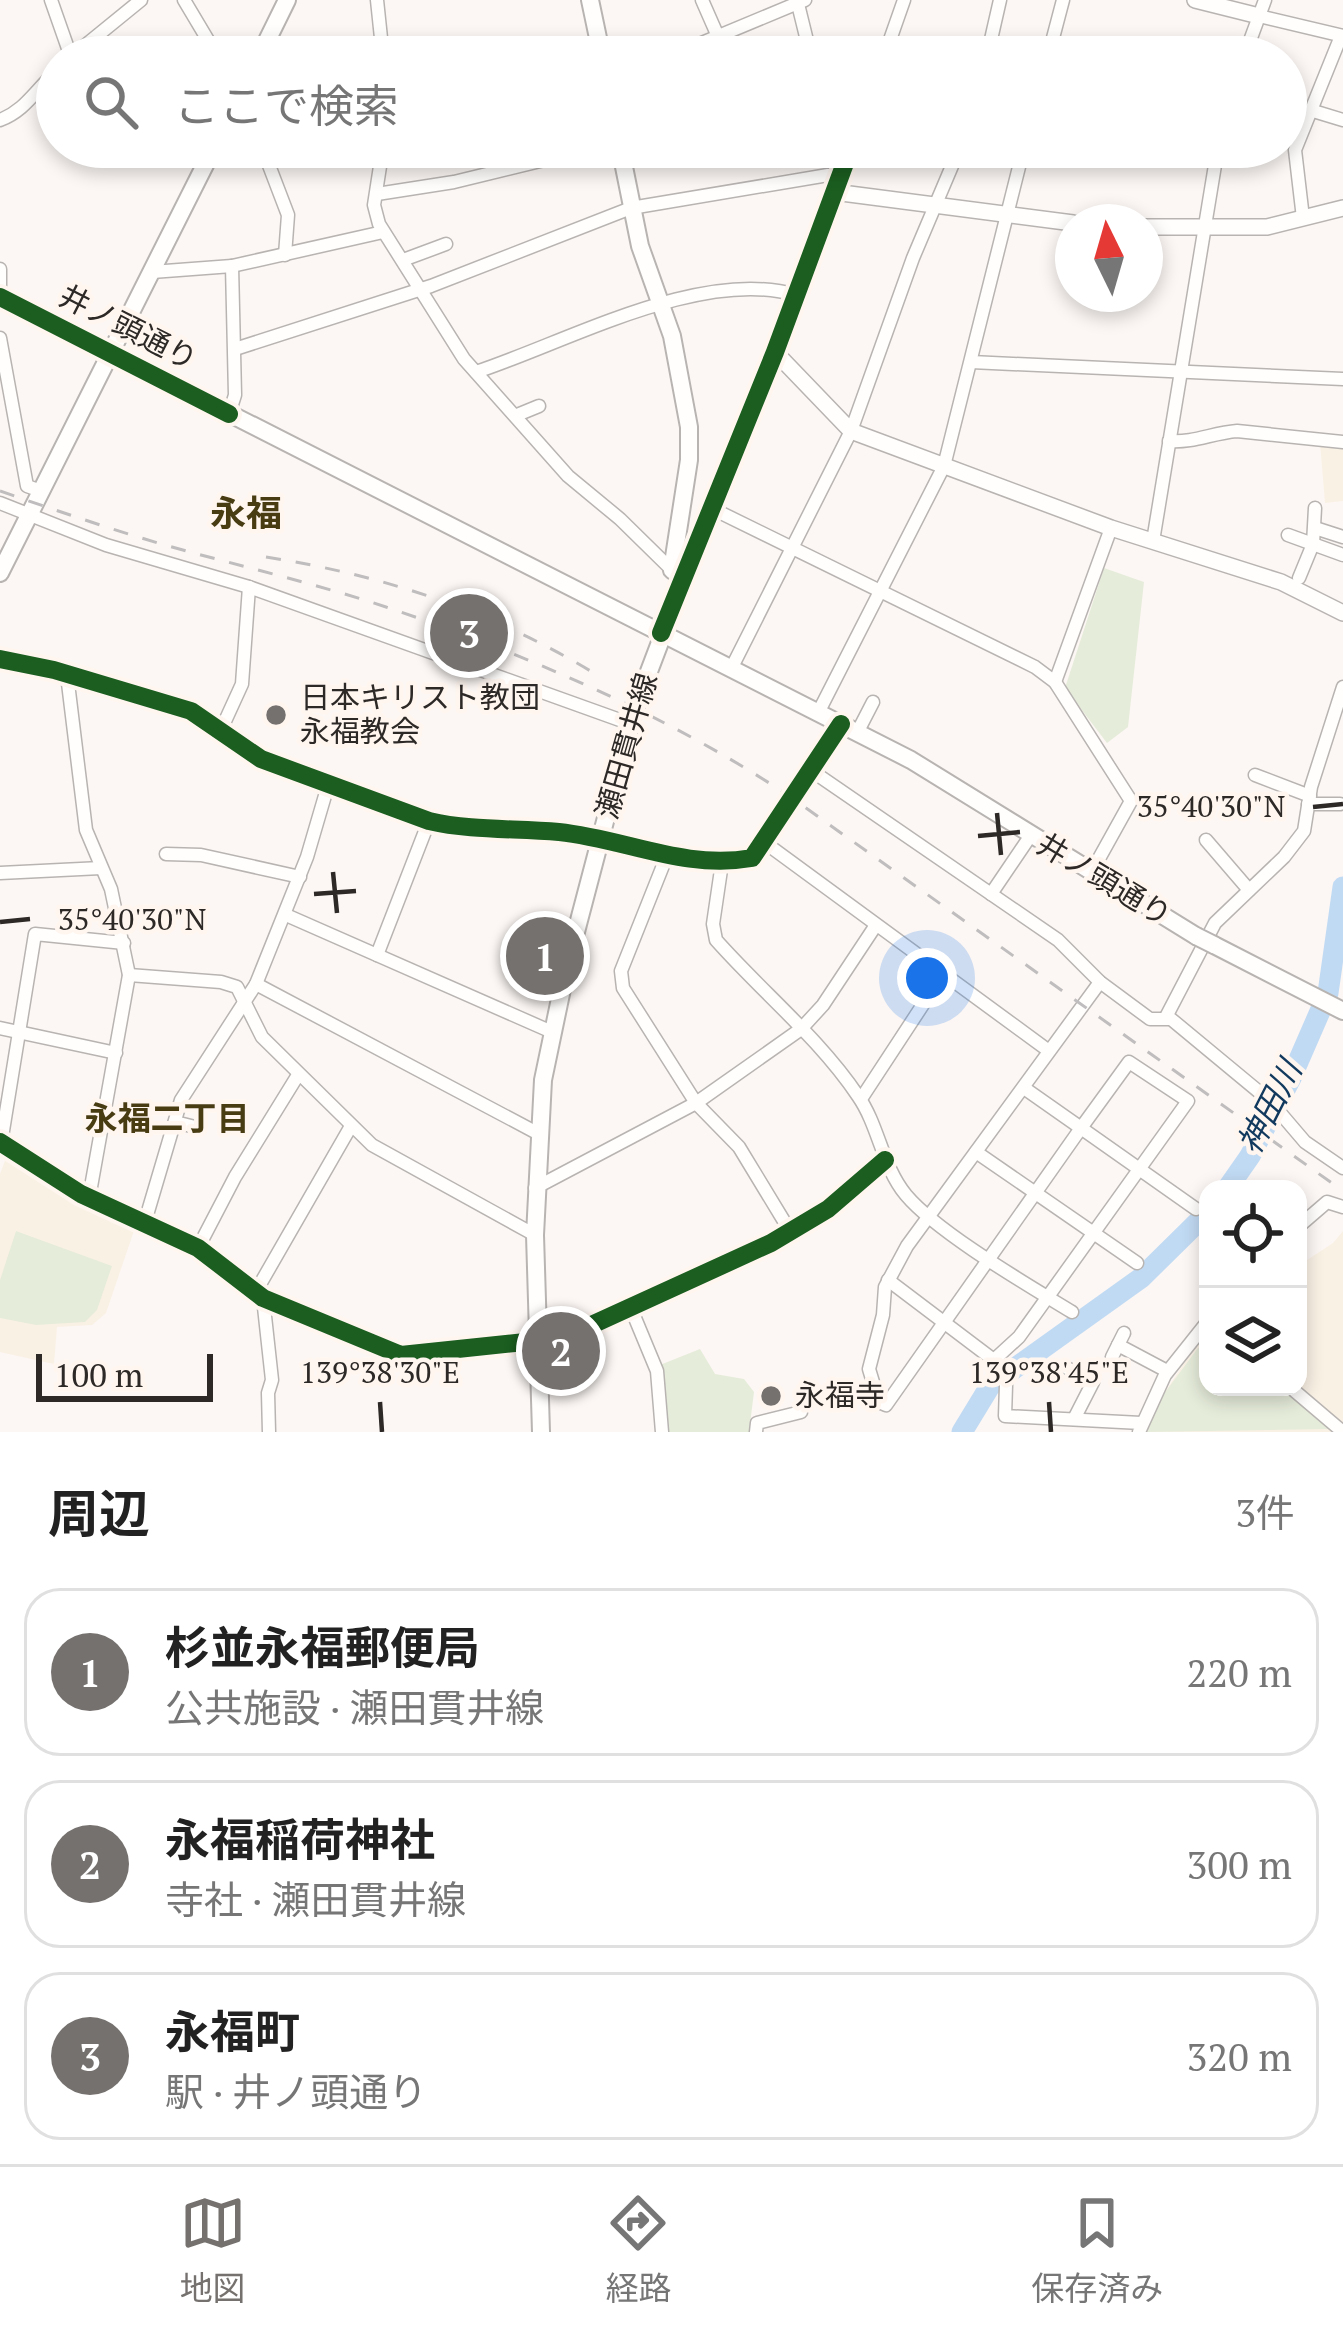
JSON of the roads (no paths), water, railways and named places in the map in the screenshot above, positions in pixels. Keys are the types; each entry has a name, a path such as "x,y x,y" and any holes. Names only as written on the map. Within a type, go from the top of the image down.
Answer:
{"main road":[{"path":"269,36 287,0"},
{"path":"590,0 598,36"},
{"path":"0,573 204,168"},
{"name":"瀬田貫井線","path":"542,1432 536,1188 552,1033 599,840 678,575 689,460 689,427 672,337 631,208 624,168"},
{"name":"井ノ頭通り","path":"0,296 911,760 1196,936 1329,1004"}],"street":[{"path":"51,0 64,36"},
{"path":"184,0 205,36"},
{"path":"377,0 381,36"},
{"path":"702,0 717,36"},
{"path":"891,36 904,0"},
{"path":"992,36 1000,0"},
{"path":"1054,36 1064,0"},
{"path":"1195,0 1262,8 1342,36 1307,118"},
{"path":"95,36 134,2"},
{"path":"723,36 800,2 807,36"},
{"path":"0,120 20,112 36,89"},
{"path":"1310,110 1343,120"},
{"path":"270,168 288,215 285,255"},
{"path":"380,168 374,205 383,232 464,359 568,476 678,575 713,509 843,168"},
{"path":"376,194 512,168"},
{"path":"731,669 851,431 913,258 952,168"},
{"path":"818,713 944,466 1019,168"},
{"path":"1153,541 1214,168"},
{"path":"1297,168 1303,218"},
{"path":"235,349 422,289 631,208 828,175 837,184 937,206 1055,221"},
{"path":"1163,228 1267,227 1343,208"},
{"path":"152,272 232,266 383,232"},
{"path":"403,260 446,244"},
{"path":"229,414 235,395 232,266"},
{"path":"0,269 0,296"},
{"path":"476,372 659,304 768,287 796,295"},
{"path":"0,338 27,486 41,491"},
{"path":"776,352 851,431 1111,528 1281,582 1343,613"},
{"path":"971,362 1343,380"},
{"path":"518,415 538,406"},
{"path":"1168,441 1193,443 1237,431 1343,442"},
{"path":"0,502 106,545 249,587 631,724"},
{"path":"1300,578 1313,544 1315,508"},
{"path":"713,509 1035,667 1055,682 1131,800 1091,873"},
{"path":"1055,682 1111,528"},
{"path":"1315,528 1343,538"},
{"path":"1288,535 1343,555"},
{"path":"221,730 242,684 249,587"},
{"path":"0,659 191,711 261,759 429,821 457,828 559,832 666,857 722,863 752,859 812,771 873,702"},
{"path":"67,675 86,830 111,889 129,975 89,1198"},
{"path":"1166,1017 1215,923 1284,857 1304,831 1343,687"},
{"path":"812,771 1058,940 1100,982 1150,1018 1166,1017 1270,1101 1305,1142 1343,1168"},
{"path":"1255,775 1309,800 1340,804"},
{"path":"144,1225 181,1100 256,984 300,877 328,782"},
{"path":"377,955 429,821"},
{"path":"991,894 1031,835"},
{"path":"1206,840 1249,890"},
{"path":"764,842 1048,1052"},
{"path":"166,854 201,855 300,877"},
{"path":"666,857 621,971 623,988 696,1103 740,1147 790,1232"},
{"path":"722,863 713,924 716,940 861,1099 885,1160 907,1196 1072,1312"},
{"path":"0,873 101,868"},
{"path":"286,915 552,1033"},
{"path":"536,1188 696,1103 802,1029 876,925"},
{"path":"124,943 35,934 0,1142 89,1198 198,1248 259,1295 401,1355 563,1338 790,1232 885,1160"},
{"path":"861,1099 944,974"},
{"path":"129,975 238,987 262,1037 371,1145 535,1234"},
{"path":"997,1362 1188,1101 1129,1062 886,1405 879,1402 869,1369 888,1280 907,1246 1100,982"},
{"path":"256,984 539,1134"},
{"path":"0,1028 116,1053"},
{"path":"198,1248 298,1075"},
{"path":"1024,1088 1196,1208"},
{"path":"175,1122 200,1128"},
{"path":"269,1432 272,1380 259,1295 351,1126"},
{"path":"976,1152 1137,1263"},
{"path":"1307,1219 1327,1202 1343,1207"},
{"path":"888,1280 997,1362 1006,1382 1005,1417 1074,1419 1140,1428 1168,1371 1199,1332"},
{"path":"630,1306 657,1371 662,1432"},
{"path":"1118,1345 1168,1371"},
{"path":"1067,1368 1093,1382 1074,1419"},
{"path":"1301,1396 1343,1432"},
{"path":"756,1432 757,1423 801,1412"}],"waterway":[{"name":"神田川","path":"1233,1180 1291,1078 1328,993 1343,887"},
{"name":"神田川","path":"962,1432 990,1386 1141,1278 1199,1221"}],"railway":[{"path":"0,491 144,539 386,607 543,666 697,740 792,798 1343,1191"},
{"path":"266,557 355,575 440,600 522,634 602,678"}],"place":[{"name":"永福町","path":"469,633"},
{"name":"日本キリスト教団 永福教会","path":"276,715"},
{"name":"杉並永福郵便局","path":"545,956"},
{"name":"永福稲荷神社","path":"561,1351"},
{"name":"永福寺","path":"771,1396"}],"district":[{"name":"永福","path":"246,513"},
{"name":"永福二丁目","path":"167,1118"}]}
